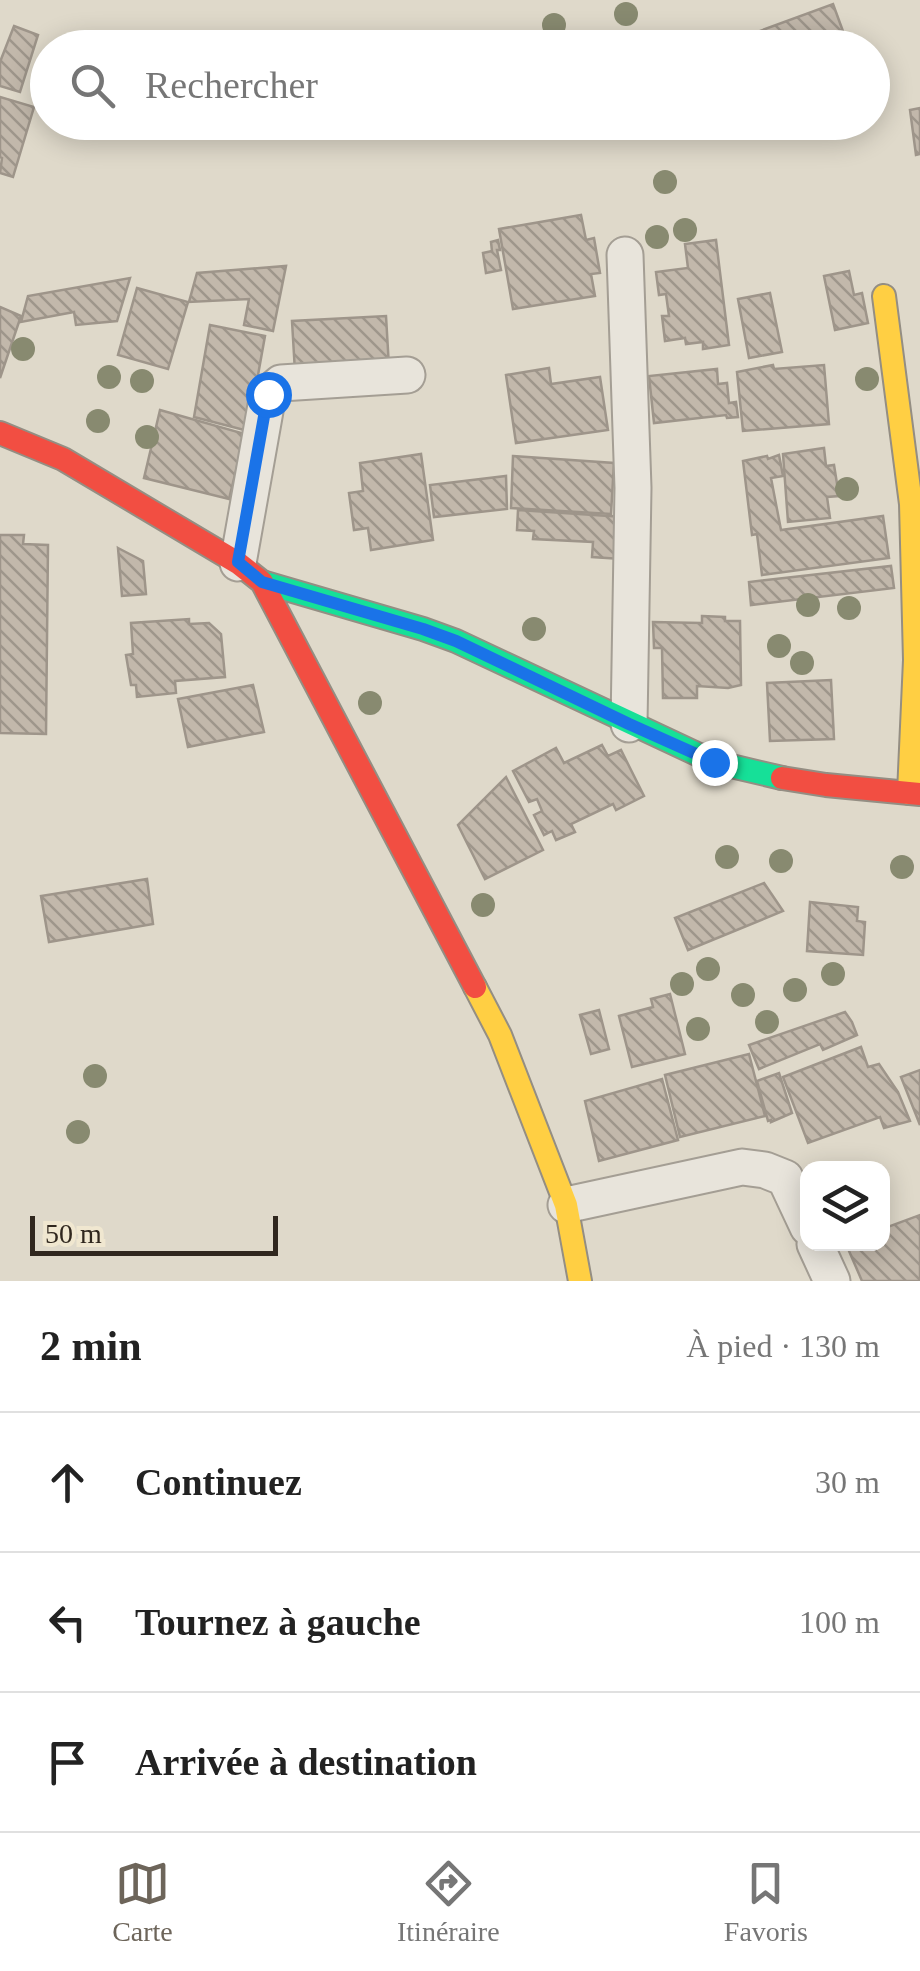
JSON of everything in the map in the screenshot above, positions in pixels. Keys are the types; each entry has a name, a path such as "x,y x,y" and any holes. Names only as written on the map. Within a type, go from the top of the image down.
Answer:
{"street":[{"path":"626,255 633,488 629,724"},
{"path":"0,433 63,459 250,572 456,641 714,762 769,776 915,794 911,504 884,296"},
{"path":"407,374 281,383 268,394 250,572 500,1036 566,1205 580,1281"},
{"path":"566,1205 742,1167 785,1178 800,1211"},
{"path":"818,1251 832,1281"}],"building":[{"path":"833,4 843,30 763,30"},
{"path":"14,26 30,32 30,60 20,92 0,86 0,62"},
{"path":"0,97 30,106 30,120 13,177 0,173"},
{"path":"920,108 920,154 916,155 910,110"},
{"path":"581,215 586,240 594,238 600,273 591,274 595,296 513,309 499,229"},
{"path":"498,240 501,270 486,273 483,253 492,251 491,242"},
{"path":"716,240 729,345 703,349 703,342 686,344 685,338 665,341 662,316 669,316 666,294 659,295 656,272 688,268 685,244"},
{"path":"286,266 273,331 244,325 249,299 189,302 197,273"},
{"path":"849,271 854,295 862,293 868,323 835,330 824,276"},
{"path":"130,278 117,321 76,325 74,312 21,322 28,296"},
{"path":"137,288 188,302 168,369 118,355"},
{"path":"770,293 782,352 749,358 738,299"},
{"path":"0,307 21,316 0,378"},
{"path":"386,316 389,367 295,372 292,321"},
{"path":"210,325 265,336 248,431 194,417"},
{"path":"773,365 774,369 824,365 829,424 743,431 737,372"},
{"path":"549,368 551,384 600,377 608,430 516,443 506,375"},
{"path":"717,369 718,384 727,383 729,403 736,402 738,417 654,423 649,376"},
{"path":"160,410 245,434 229,499 144,478"},
{"path":"824,448 826,466 834,465 839,496 827,497 830,518 788,522 783,454"},
{"path":"421,454 433,540 371,550 368,528 354,530 349,493 363,491 360,463"},
{"path":"779,455 783,476 771,478 781,530 883,516 889,558 762,575 757,534 752,535 743,461"},
{"path":"513,456 614,463 611,514 511,508"},
{"path":"506,476 507,509 434,517 430,485"},
{"path":"518,510 624,517 621,559 592,557 593,542 533,539 534,531 517,530"},
{"path":"0,535 24,535 23,544 48,545 46,734 0,733"},
{"path":"118,548 143,561 146,594 122,596"},
{"path":"891,566 894,588 751,605 749,582"},
{"path":"702,616 740,621 741,685 697,686 697,698 663,698 662,648 654,648 653,622 702,623"},
{"path":"189,619 189,624 209,623 221,634 225,677 175,681 176,693 137,697 126,655 133,654 131,623"},
{"path":"831,680 834,739 770,741 767,683"},
{"path":"253,685 264,732 188,747 178,699"},
{"path":"602,745 608,756 621,750 644,796 616,810 613,804 571,824 575,832 556,840 552,831 544,835 534,815 542,811 537,799 529,802 513,771 556,748 564,763"},
{"path":"506,777 543,850 485,879 458,825"},
{"path":"147,879 153,924 49,942 41,896"},
{"path":"764,883 783,911 688,950 675,918"},
{"path":"810,902 858,907 857,921 865,922 863,955 807,951"},
{"path":"670,994 685,1054 632,1067 619,1016 653,1007 651,999"},
{"path":"599,1010 609,1049 591,1054 580,1015"},
{"path":"845,1012 857,1035 823,1050 820,1044 759,1069 749,1045"},
{"path":"861,1047 868,1067 879,1064 898,1092 910,1121 884,1128 880,1117 808,1143 783,1077"},
{"path":"749,1054 765,1116 680,1137 665,1075"},
{"path":"920,1070 920,1125 901,1077"},
{"path":"779,1073 792,1113 771,1122 757,1081"},
{"path":"662,1079 678,1140 599,1161 585,1101"},
{"path":"920,1215 920,1281 862,1281 849,1251 890,1251 890,1226"}],"traffic: fast":[{"path":"262,582 456,641 714,762 782,778"}],"traffic: slow":[{"path":"884,296 911,504 915,660 909,793"},
{"path":"475,987 500,1035 566,1205 580,1281"}],"traffic: jam":[{"path":"0,433 63,459 238,563 262,582 475,987"},
{"path":"782,778 920,794"}],"route":[{"path":"268,394 238,562 262,582 456,641 714,762"}]}
